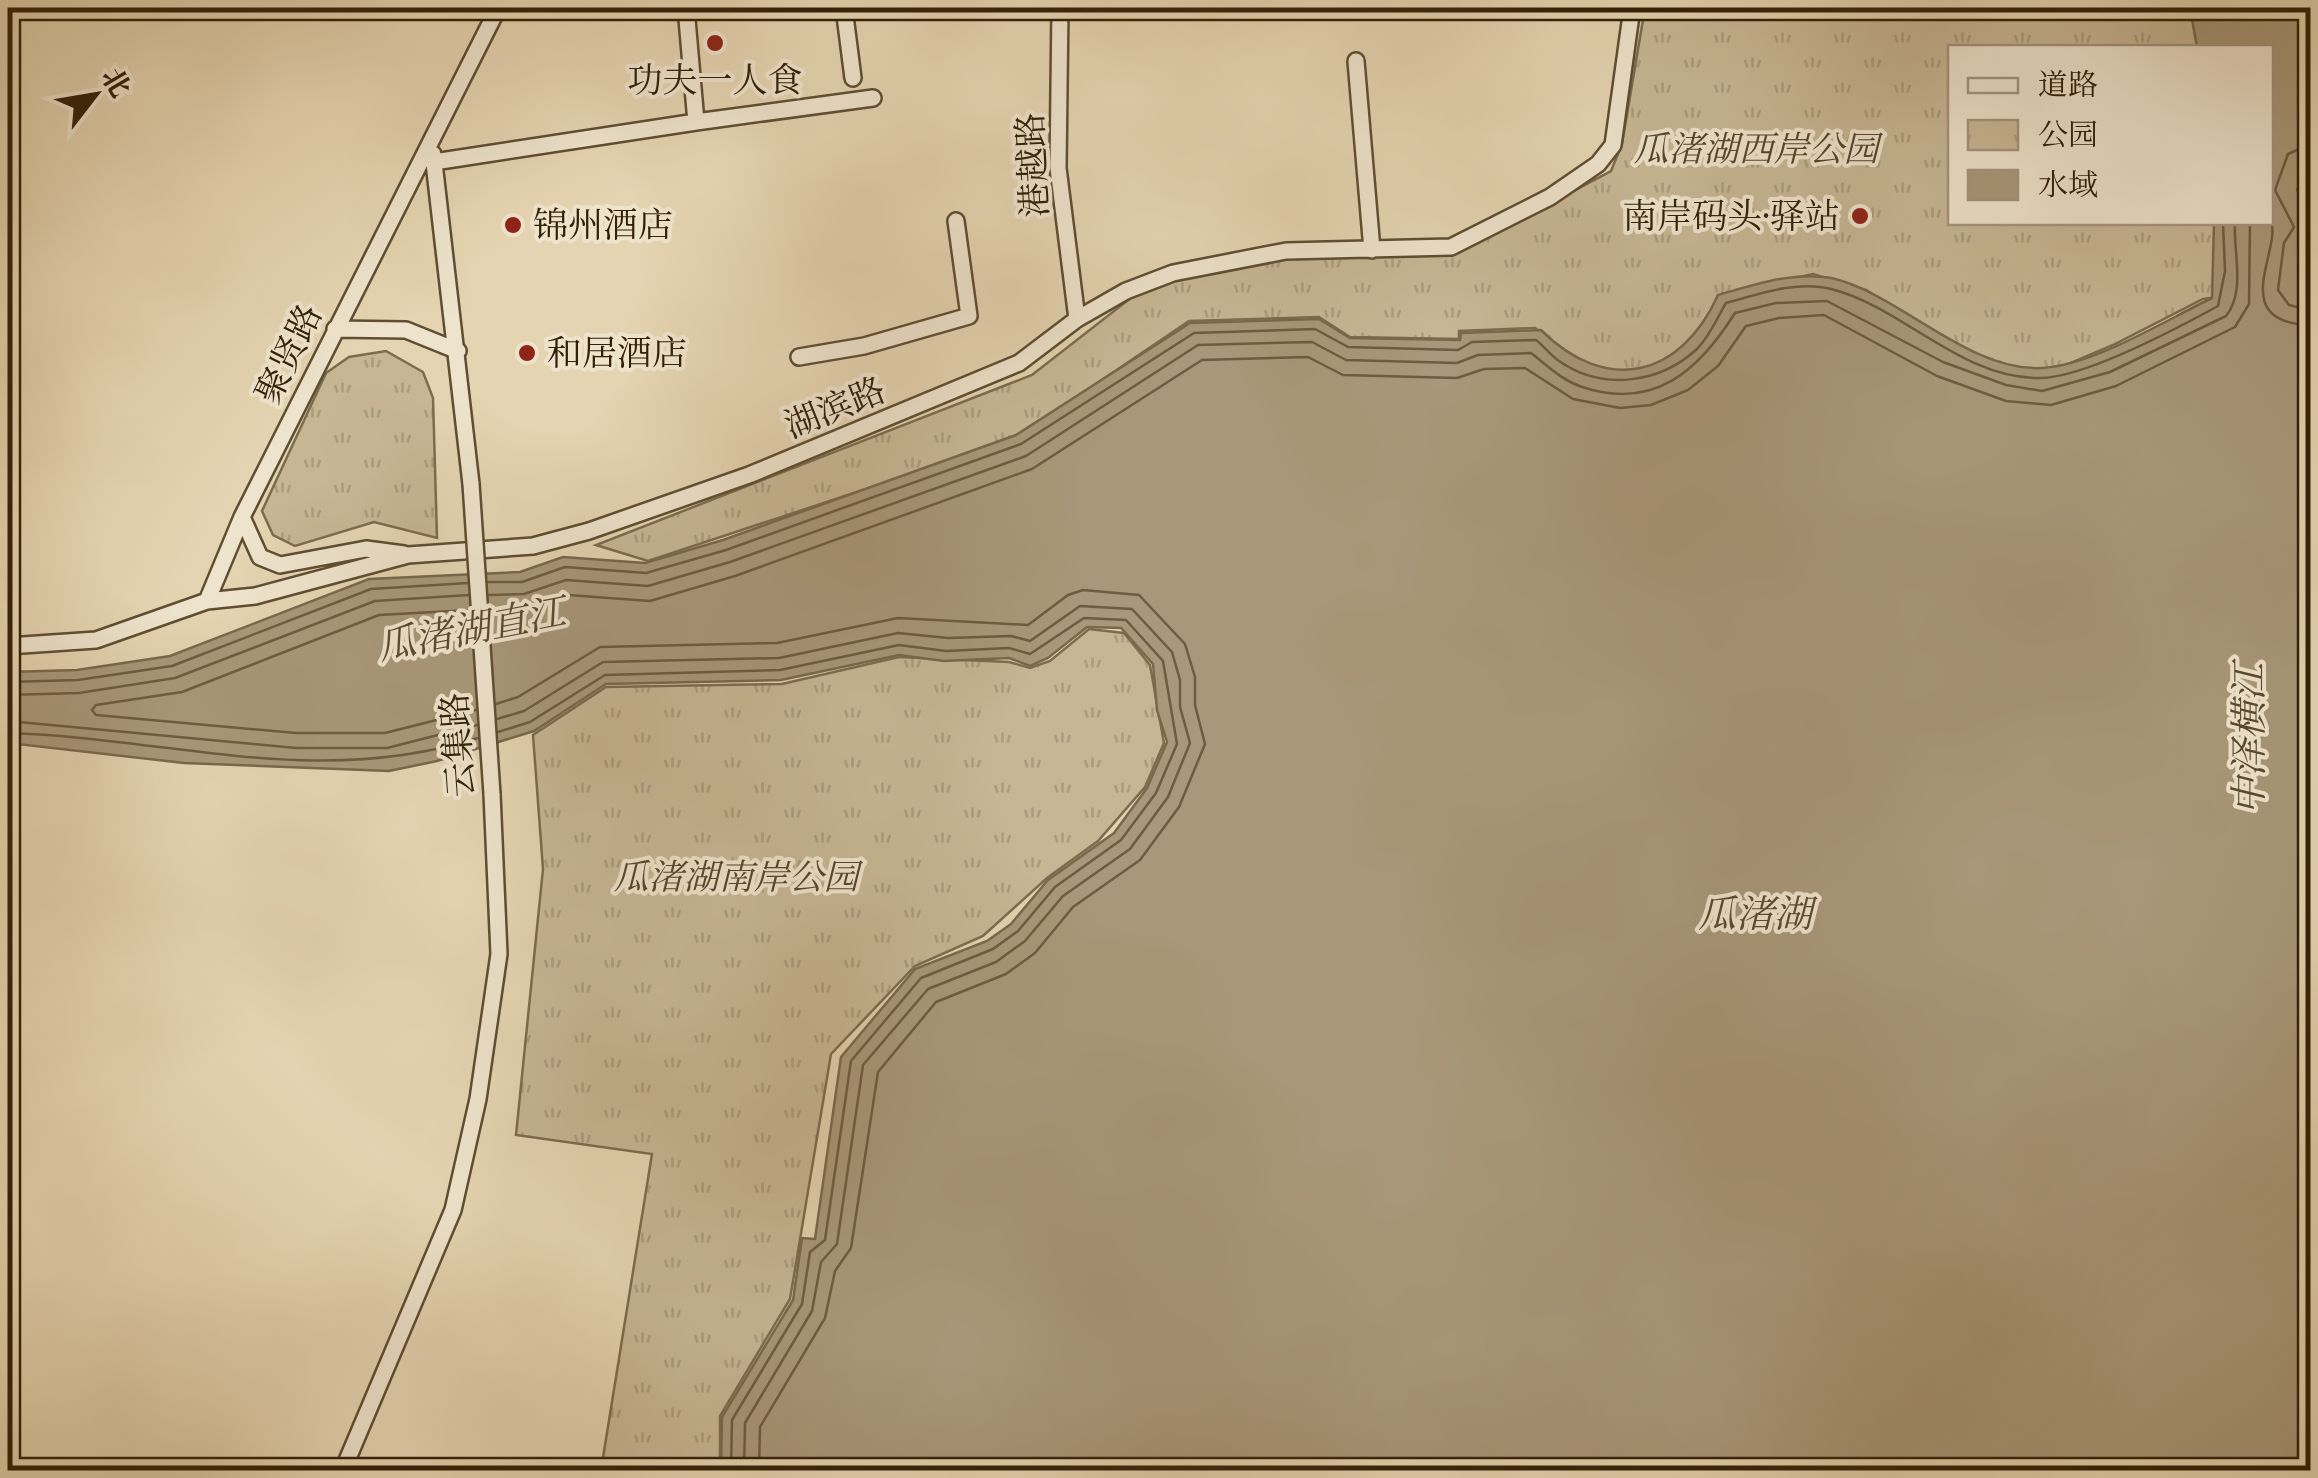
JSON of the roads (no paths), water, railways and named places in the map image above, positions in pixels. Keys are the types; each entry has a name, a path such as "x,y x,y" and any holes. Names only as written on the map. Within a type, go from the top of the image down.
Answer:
{"street":[{"path":"430,135 498,8"},
{"path":"686,8 696,122"},
{"path":"844,8 852,78"},
{"name":"港越路","path":"1060,8 1058,168 1077,319"},
{"name":"湖滨路","path":"8,646 96,640 207,601 288,589 408,555 533,546 749,476 1020,363 1077,319 1126,291 1173,273 1286,251 1450,247 1550,197 1598,164 1613,145 1632,8"},
{"path":"1356,61 1372,250"},
{"path":"434,162 873,98"},
{"name":"云集路","path":"343,1470 453,1210 478,1099 499,954 471,484 430,135"},
{"name":"聚贤路","path":"207,601 242,517 430,135"},
{"path":"799,357 864,346 969,316 956,221"},
{"path":"335,329 406,330 458,351"},
{"path":"242,517 260,557 280,565 366,549 408,555"}],"water":[{"name":"瓜渚湖","path":"2190,8 2310,8 2310,155 2297,190 2310,212 2299,284 2310,289 2310,1470 721,1470 722,1417 793,1300 802,1238 815,1239 841,1057 915,969 987,941 1011,924 1048,880 1114,833 1147,788 1167,742 1157,710 1153,664 1121,628 1087,627 1048,658 1030,666 1009,658 944,661 899,655 781,680 606,684 534,731 437,761 389,771 184,763 8,743 8,672 77,670 170,656 369,579 520,572 563,557 645,563 723,540 1016,435 1190,323 1319,319 1350,338 1460,340 1461,333 1541,330 1566,351 1591,364 1640,368 1663,360 1684,345 1718,295 1774,280 1817,276 1856,286 1987,358 2014,366 2042,368 2084,359 2212,298 2214,225 2273,225 2273,45 2197,45"}],"place":[{"name":"功夫一人食","path":"715,43"},
{"name":"南岸码头·驿站","path":"1860,216"},
{"name":"锦州酒店","path":"513,225"},
{"name":"和居酒店","path":"527,353"}],"park label":[{"name":"瓜渚湖西岸公园","path":"1756,149"},
{"name":"瓜渚湖南岸公园","path":"736,877"}],"water label":[{"name":"瓜渚湖直江","path":"471,629"},
{"name":"中泽横江","path":"2249,739"}]}
